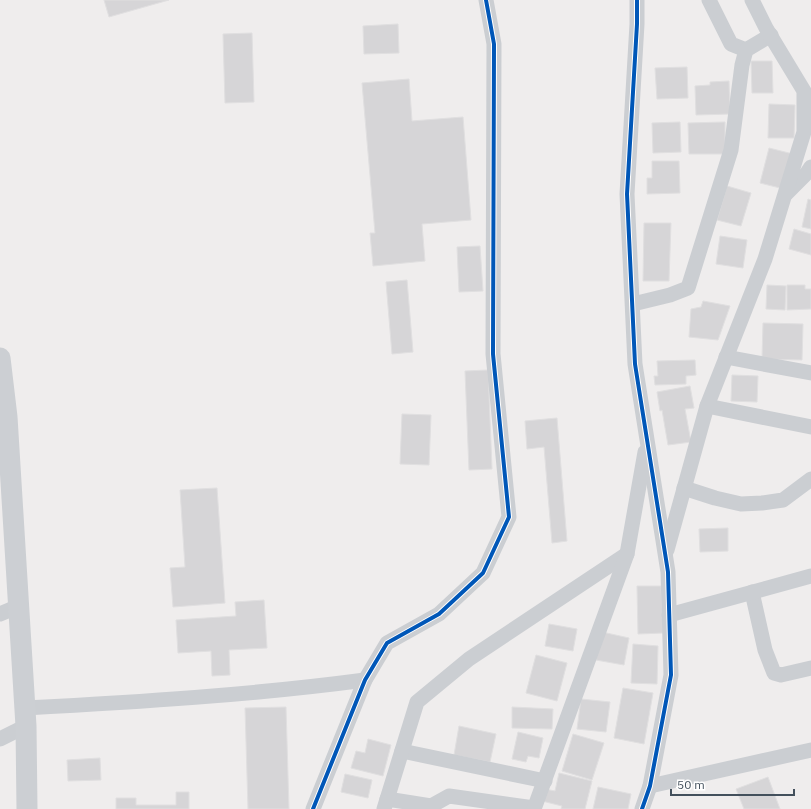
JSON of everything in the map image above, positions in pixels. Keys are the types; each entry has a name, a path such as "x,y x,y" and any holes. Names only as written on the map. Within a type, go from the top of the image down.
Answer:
{"street":[{"path":"313,809 365,680 387,643 439,614 483,572 508,517 493,354 494,44 486,0"},
{"path":"637,0 637,24 627,194 635,364 668,572 671,675 650,786 642,809"},
{"path":"709,0 731,44 746,50"},
{"path":"665,555 708,406 765,259 804,132 807,87 771,35 752,0"},
{"path":"633,304 670,295 688,288 731,150 742,65 746,50 771,35"},
{"path":"784,196 811,167"},
{"path":"726,357 811,373"},
{"path":"0,358 7,417 9,610 25,717 27,809"},
{"path":"708,406 811,427"},
{"path":"627,554 469,659 417,702 386,804 432,806 449,796 534,809 627,554 647,440"},
{"path":"684,488 715,498 741,504 762,503 783,500 811,479"},
{"path":"670,615 811,576"},
{"path":"752,592 765,650 774,673 782,675 811,668"},
{"path":"0,739 25,717 143,702 310,687 365,680"},
{"path":"650,786 811,750"},
{"path":"402,751 545,782"}],"building":[{"path":"104,0 169,0 109,17"},
{"path":"398,24 399,53 364,54 363,26"},
{"path":"252,33 254,102 225,103 223,34"},
{"path":"751,61 772,61 773,93 752,93"},
{"path":"687,67 688,98 657,99 655,68"},
{"path":"409,79 412,121 463,117 471,220 422,224 425,261 373,266 370,233 375,233 362,83"},
{"path":"729,81 730,114 696,115 695,86 710,85 710,82"},
{"path":"769,104 795,105 794,138 768,138"},
{"path":"680,122 681,152 653,153 652,123"},
{"path":"725,122 725,154 689,154 688,123"},
{"path":"769,148 793,154 784,189 760,183"},
{"path":"652,161 679,161 680,193 647,194 647,178 652,178"},
{"path":"727,186 751,193 741,226 717,220"},
{"path":"808,199 811,200 811,229 802,227"},
{"path":"644,223 671,223 669,281 643,281"},
{"path":"794,229 811,234 811,255 789,249"},
{"path":"720,236 747,240 743,268 716,264"},
{"path":"480,246 483,291 459,292 457,247"},
{"path":"407,280 413,352 392,354 386,282"},
{"path":"767,285 786,286 785,310 766,309"},
{"path":"787,285 805,285 805,289 811,289 811,309 787,310"},
{"path":"703,301 730,306 718,340 689,337 691,309 701,307"},
{"path":"763,323 803,324 802,360 762,359"},
{"path":"695,360 696,375 686,376 686,384 655,385 654,376 658,376 657,361"},
{"path":"488,370 492,469 469,470 465,371"},
{"path":"732,375 758,376 757,402 731,401"},
{"path":"690,386 694,408 685,409 691,442 668,445 662,410 660,411 657,392"},
{"path":"402,414 431,415 429,465 400,464"},
{"path":"557,418 567,541 552,543 544,447 527,449 525,421"},
{"path":"217,488 225,603 173,607 170,568 185,567 180,490"},
{"path":"728,528 728,551 700,552 699,529"},
{"path":"637,586 661,586 663,633 638,634"},
{"path":"264,600 267,648 229,650 230,675 212,676 211,651 178,653 176,620 236,616 235,602"},
{"path":"549,624 577,629 573,651 545,646"},
{"path":"602,632 629,638 624,665 596,660"},
{"path":"633,644 658,646 657,684 631,683"},
{"path":"536,655 567,663 557,701 526,693"},
{"path":"623,688 653,693 644,744 614,738"},
{"path":"581,699 610,702 606,732 577,729"},
{"path":"286,707 289,809 248,809 245,708"},
{"path":"512,707 553,709 552,729 512,728"},
{"path":"459,726 496,734 490,762 454,755"},
{"path":"518,732 543,738 539,758 528,756 526,762 512,759"},
{"path":"573,734 604,743 592,780 562,771"},
{"path":"368,739 391,745 383,776 351,768 356,751 365,753"},
{"path":"100,758 101,780 68,781 67,760"},
{"path":"559,773 592,781 585,809 561,809 562,806 542,801 545,789 555,791"},
{"path":"345,774 372,780 368,798 341,792"},
{"path":"768,777 780,809 744,809 736,789"},
{"path":"598,787 631,794 628,809 593,809"},
{"path":"176,792 189,792 189,809 116,809 116,798 136,798 136,805 176,805"}],"cycle path":[{"path":"313,809 365,680 387,643 439,614 483,573 509,517 493,354 494,44 486,0"},
{"path":"637,0 637,24 627,194 635,364 668,572 671,675 650,786 642,809"}]}
